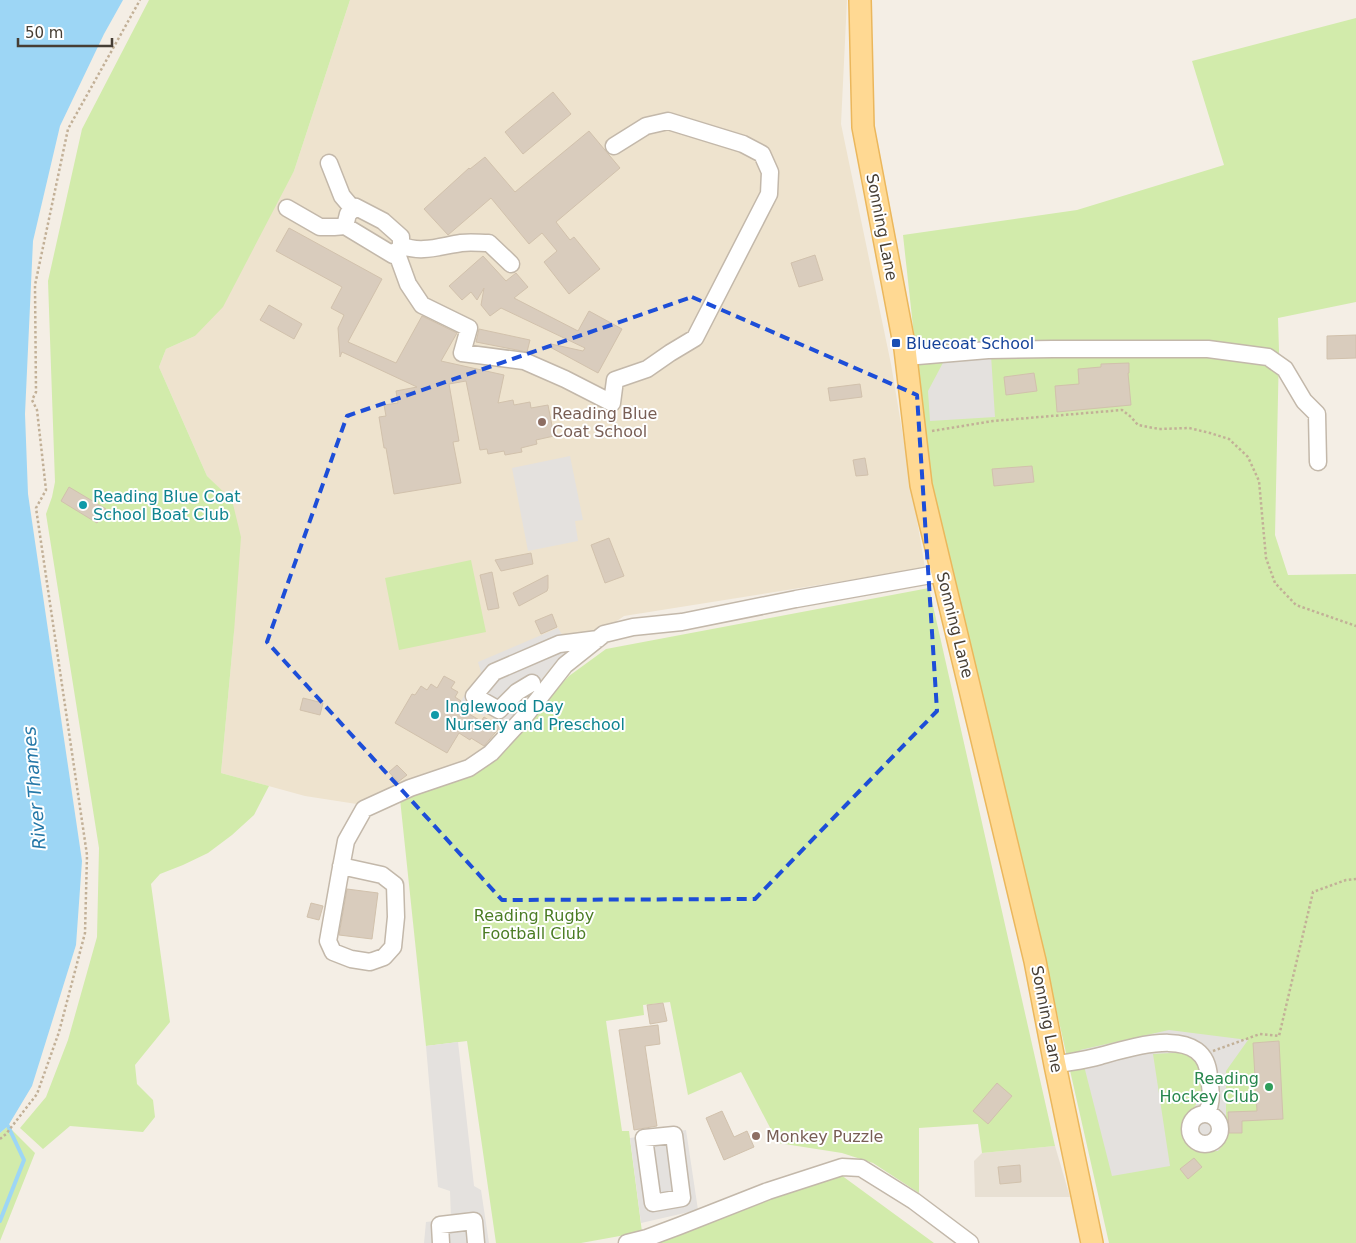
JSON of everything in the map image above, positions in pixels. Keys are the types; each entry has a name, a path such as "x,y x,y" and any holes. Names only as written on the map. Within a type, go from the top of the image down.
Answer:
{"main road":[{"name":"Sonning Lane","path":"860,0 863,127 906,357 921,485 1036,961 1055,1065 1092,1243"}],"street":[{"path":"345,226 348,214 356,207 383,221 401,237 399,248 408,284 422,305 469,328 462,352 524,361 565,379 612,404 615,380 647,369 695,338 769,194 770,172 762,154 743,144 668,121 646,126 614,146"},
{"path":"329,163 342,196 353,209"},
{"path":"287,208 320,226 345,226 393,254 399,248 432,249 462,243 489,243 512,264"},
{"path":"906,357 988,350 1053,349 1208,350 1268,357 1285,369 1304,401 1317,414 1318,462"},
{"path":"341,866 382,875 394,885 396,917 393,947 384,957 370,962 351,959 333,952 328,941 341,866 346,841 364,809 410,788 469,768 491,753 525,716 565,665 604,634 633,627 682,622 942,573"},
{"path":"532,683 517,692 499,710 474,696 494,672 559,644 599,639"},
{"path":"1055,1065 1139,1045 1166,1042 1188,1046 1202,1054 1209,1070 1211,1103 1206,1114"},
{"path":"627,1243 647,1238 768,1191 842,1167 861,1168 914,1201 970,1243"},
{"path":"676,1199 679,1226"},
{"path":"441,1243 440,1225 474,1221 476,1243"}],"path":[{"path":"0,1139 37,1094 60,1032 85,933 87,855 36,508 46,490 37,410 32,400 36,392 35,285 68,129 140,0"},
{"path":"915,434 993,421 1122,410 1131,416 1138,425 1159,429 1189,428 1210,432 1229,439 1248,457 1259,481 1266,558 1275,583 1296,605 1356,626"},
{"path":"1202,1054 1260,1034 1279,1036 1313,892 1346,880 1356,879"}],"highlighted area":[{"path":"692,297 917,395 937,711 755,899 502,900 267,642 347,416"}],"shaded area":[{"name":"Reading Blue Coat School","path":"350,0 847,0 841,124 891,364 925,568 624,616 590,640 488,751 363,805 305,796 221,773 234,632 232,501 207,476 159,367 166,349 195,336 294,171"},
{"path":"991,355 995,417 930,421 928,391 946,357"},
{"path":"570,456 583,520 575,521 578,541 528,551 512,468"},
{"path":"558,628 572,651 552,666 505,726 487,713 484,716 460,703 470,686 477,682 481,672 478,662"},
{"path":"1169,1030 1248,1040 1226,1071 1226,1141 1218,1151 1203,1151 1188,1140 1185,1123 1205,1089 1201,1067 1189,1052 1153,1054 1170,1166 1112,1176 1080,1050"},
{"path":"458,1042 474,1186 481,1190 489,1243 424,1243 426,1222 451,1219 450,1191 438,1187 426,1046"},
{"path":"686,1130 698,1210 641,1223 630,1138"},
{"path":"1055,1146 1070,1197 975,1197 974,1161 982,1153"}],"green space":[{"path":"149,0 350,0 294,171 223,307 195,336 166,349 159,367 207,476 232,500 241,537 221,773 269,786 254,815 232,835 208,853 160,874 151,884 170,1022 135,1065 137,1084 153,1100 155,1117 143,1132 70,1126 43,1149 20,1128 46,1097 68,1040 97,937 99,848 46,514 55,482 48,281 82,129"},
{"path":"1356,18 1356,302 1278,318 1275,535 1288,575 1356,574 1356,1243 1109,1243 1034,911 930,482 903,235 1077,210 1224,165 1192,61"},
{"path":"471,560 486,632 399,650 385,578"},
{"name":"Reading Rugby Football Club","path":"929,588 1055,1146 982,1153 978,1124 919,1128 919,1193 873,1163 842,1153 778,1143 741,1072 688,1095 670,1002 643,1005 644,1015 606,1021 622,1131 629,1131 642,1232 581,1243 496,1243 467,1041 426,1046 400,799 479,772 569,676 606,649"},
{"path":"8,1126 35,1153 0,1241 0,1133"},
{"path":"841,1175 934,1243 639,1243"}],"water":[{"name":"River Thames","path":"0,0 123,0 104,34 60,126 33,241 25,414 28,494 82,861 76,945 32,1086 8,1126 0,1133"}],"building":[{"path":"553,92 571,114 523,154 505,132"},
{"path":"589,131 620,168 556,222 570,240 574,237 600,269 569,294 544,262 557,251 542,233 529,244 491,198 448,235 424,209 469,168 485,157 515,192"},
{"path":"289,228 382,279 348,342 396,363 422,316 457,333 441,361 504,375 498,403 513,400 514,405 530,402 531,408 548,405 554,436 536,440 537,444 521,448 522,452 505,455 504,451 488,454 487,449 480,450 466,381 449,384 459,441 453,442 461,483 394,494 379,417 386,416 384,405 398,403 396,391 417,387 342,352 340,357 338,328 344,315 331,308 342,287 276,251"},
{"path":"815,255 823,280 799,287 791,263"},
{"path":"483,256 506,281 516,273 528,287 514,298 578,331 589,311 622,329 598,373 550,347 551,344 583,351 585,348 501,308 490,316 481,305 484,288 477,300 471,292 462,300 449,286"},
{"path":"269,305 302,324 294,339 260,320"},
{"path":"479,329 530,340 527,352 476,342"},
{"path":"1356,335 1356,358 1327,359 1327,336"},
{"path":"1129,363 1131,405 1057,412 1055,386 1079,384 1078,369 1101,367 1101,364"},
{"path":"1034,373 1037,391 1006,395 1004,377"},
{"path":"860,384 862,397 830,401 828,388"},
{"path":"865,458 868,475 856,476 853,460"},
{"path":"1032,466 1034,482 994,486 992,469"},
{"name":"Reading Blue Coat School Boat Club","path":"69,487 106,509 97,523 61,501"},
{"path":"609,538 624,576 605,583 591,545"},
{"path":"531,553 533,564 501,571 495,560"},
{"path":"492,572 499,608 488,610 480,575"},
{"path":"548,575 547,591 519,606 513,593"},
{"path":"552,614 557,627 541,634 535,621"},
{"name":"Inglewood Day Nursery and Preschool","path":"444,676 455,682 451,688 458,692 455,697 461,701 459,704 466,708 464,711 481,721 484,717 500,727 484,746 459,733 447,753 395,723 412,694 415,695 421,686 427,690 431,684 437,688"},
{"path":"303,698 323,703 320,715 300,710"},
{"path":"397,765 407,775 398,782 389,772"},
{"path":"347,889 378,893 372,939 339,935"},
{"path":"311,903 323,906 319,920 307,917"},
{"path":"663,1003 667,1021 650,1024 647,1005"},
{"path":"658,1025 660,1044 645,1046 657,1126 634,1130 619,1030"},
{"name":"Reading Hockey Club","path":"1279,1041 1283,1119 1242,1121 1242,1133 1229,1133 1228,1112 1257,1111 1253,1043"},
{"path":"997,1083 1012,1096 988,1124 973,1111"},
{"path":"722,1111 734,1137 747,1131 754,1147 724,1160 706,1118"},
{"path":"1194,1158 1202,1167 1188,1179 1180,1169"},
{"path":"1020,1165 1021,1182 1000,1184 998,1167"}],"waterway":[{"path":"0,1221 24,1160 8,1126"}],"place":[{"name":"Bluecoat School","path":"896,343"},
{"name":"Reading Blue Coat School","path":"542,422"},
{"name":"Reading Blue Coat School Boat Club","path":"83,505"},
{"name":"Inglewood Day Nursery and Preschool","path":"435,715"},
{"name":"Reading Hockey Club","path":"1269,1087"},
{"name":"Monkey Puzzle","path":"756,1136"}]}
